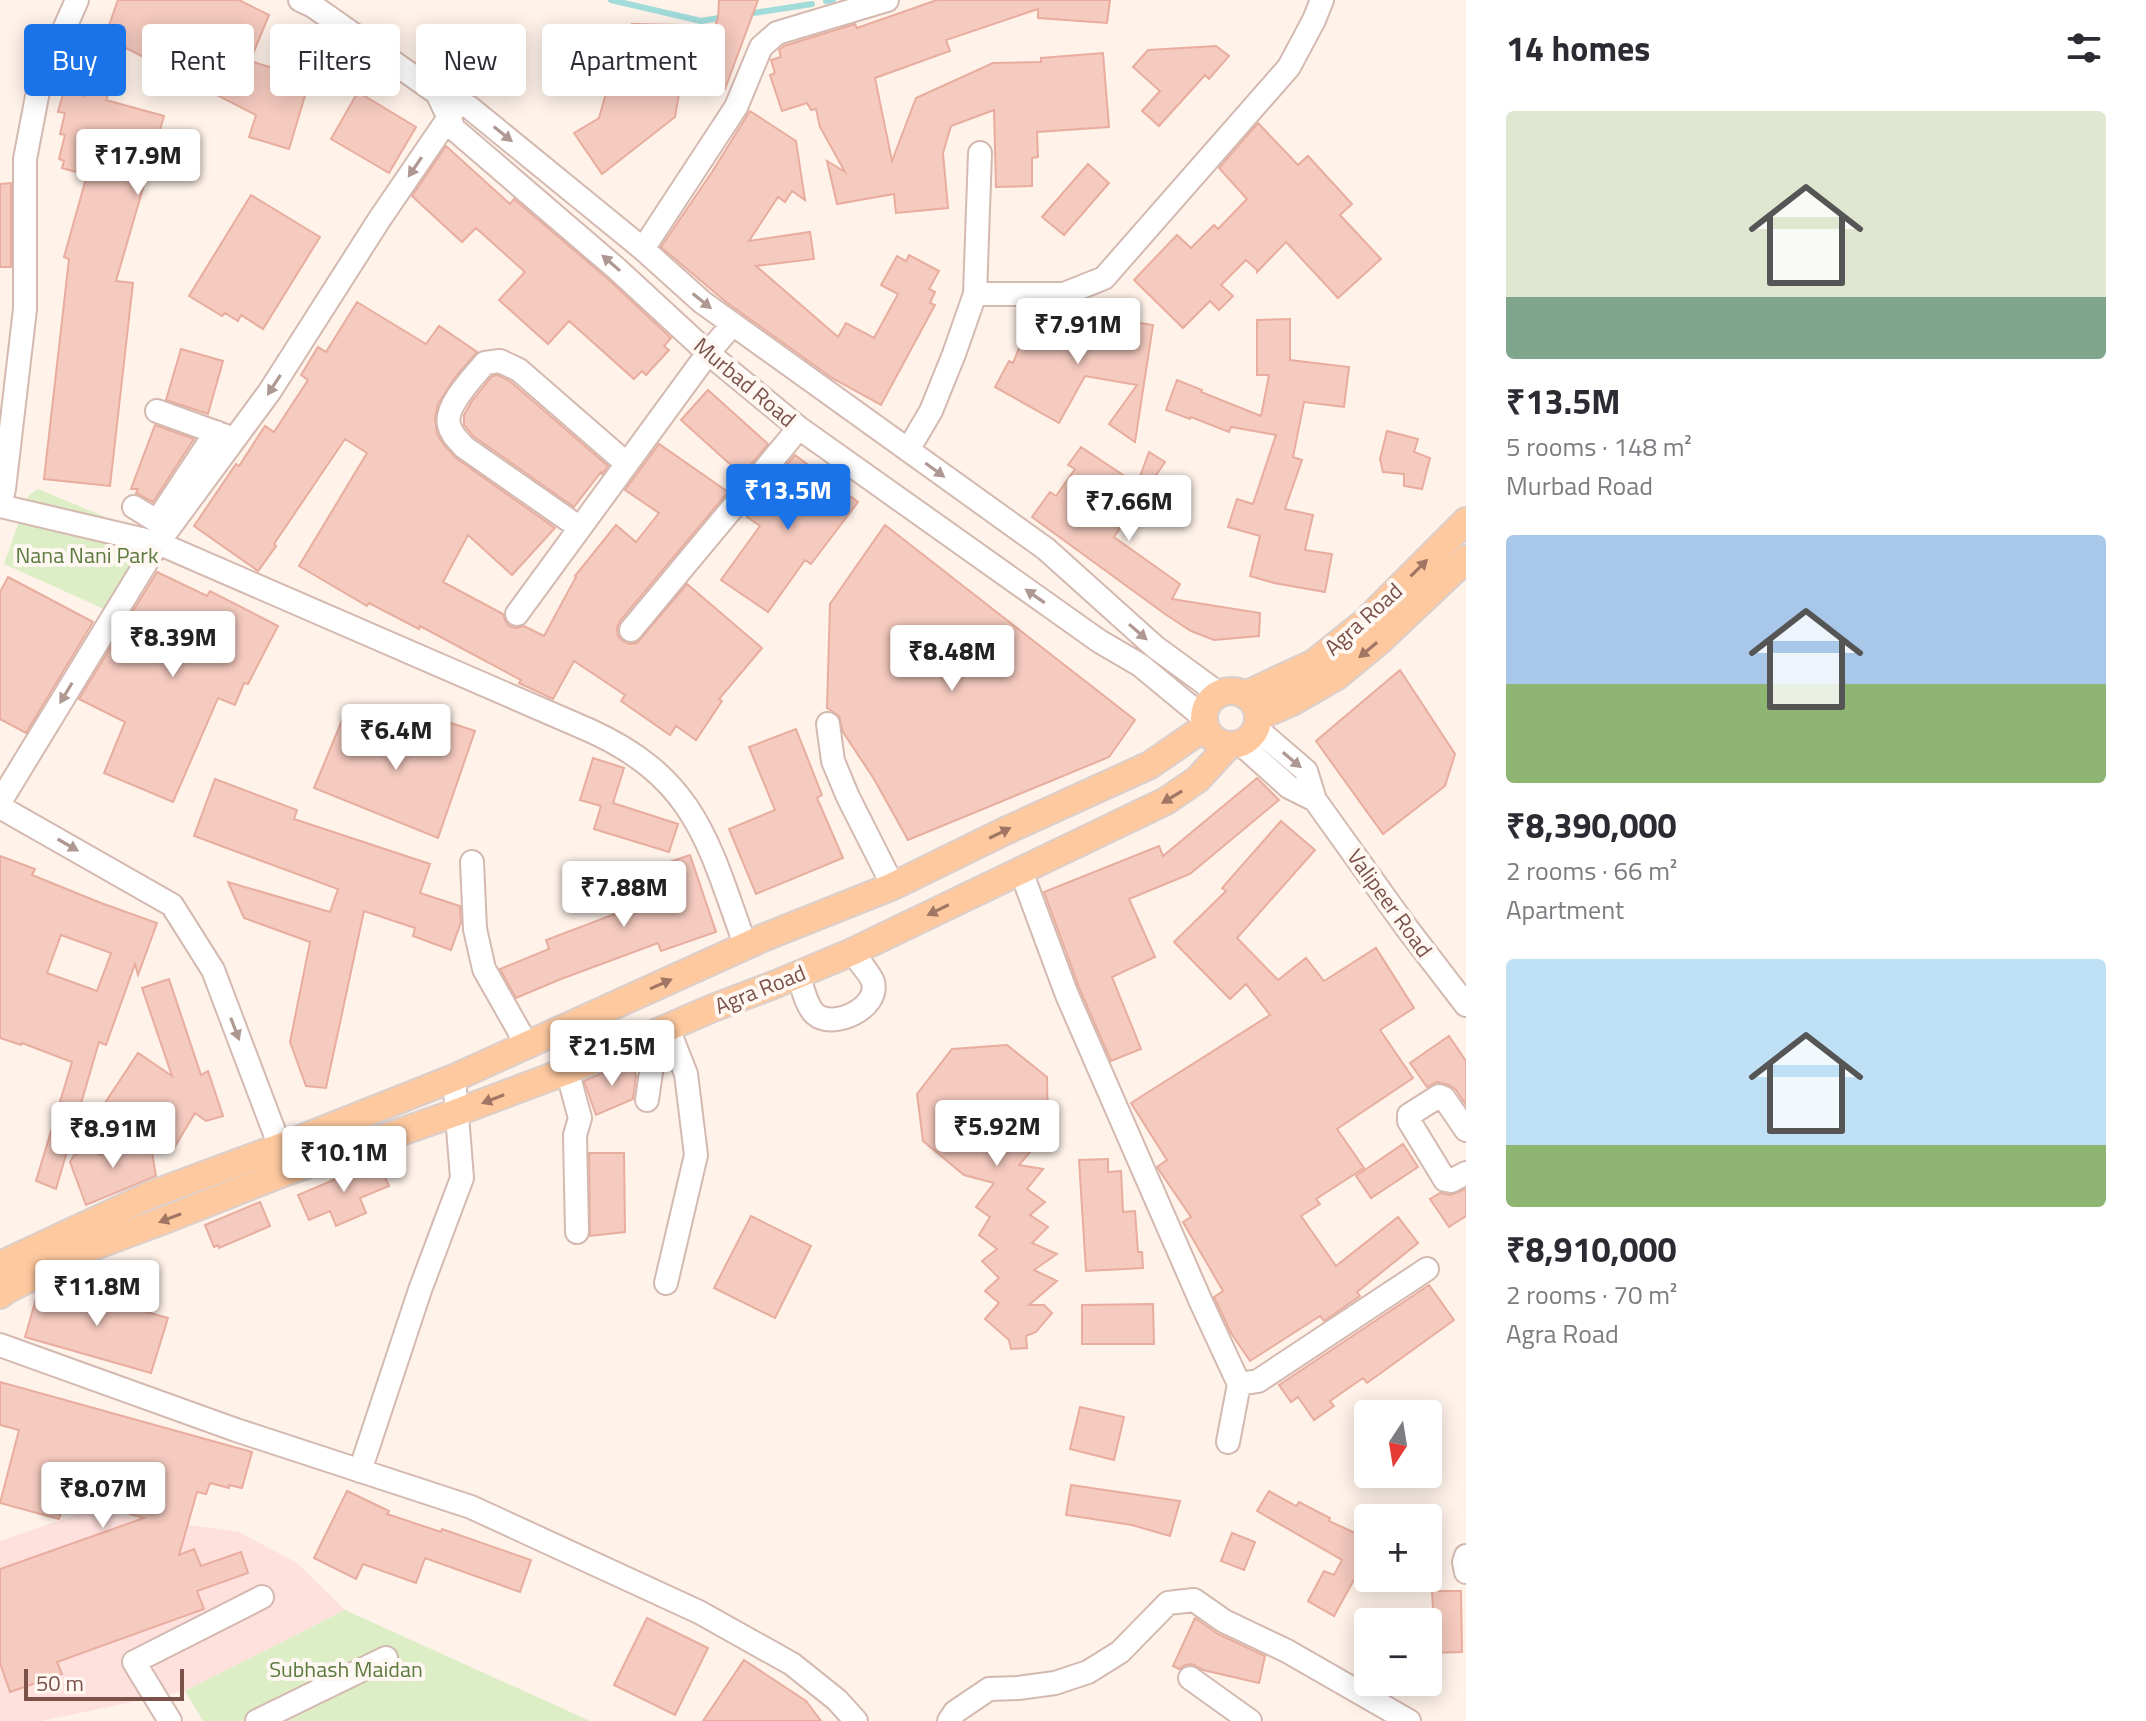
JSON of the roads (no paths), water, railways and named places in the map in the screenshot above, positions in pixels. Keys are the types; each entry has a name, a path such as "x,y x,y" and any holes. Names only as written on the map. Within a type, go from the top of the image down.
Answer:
{"main road":[{"name":"Agra Road","path":"2,1282 150,1195 206,1174 283,1159 455,1113 567,1070 852,952 1166,801 1198,779 1246,726 1314,663 1364,623 1466,521"},
{"name":"Agra Road","path":"1246,726 1337,676 1377,643 1466,559"},
{"name":"Agra Road","path":"2,1282 215,1200 283,1159 454,1078 746,947 893,886 1150,765 1204,722 1205,708 1218,693 1237,692 1246,726"},
{"path":"1204,722 1210,736 1219,742 1246,726"},
{"path":"206,1174 215,1200"}],"street":[{"path":"77,0 39,86 25,159 25,309 0,506 158,543 591,731 632,752 668,782 696,820 707,841 746,947"},
{"name":"Murbad Road","path":"300,0 437,93 454,110 454,129 617,269 708,353 799,428 1099,641 1140,665 1204,722"},
{"path":"643,249 736,107 761,47 777,33 820,9 887,0"},
{"path":"975,294 1064,294 1104,278 1289,67 1318,10"},
{"name":"Murbad Road","path":"454,110 469,107 643,249 702,302 1046,549 1155,647 1218,693"},
{"path":"283,1159 213,970 172,905 0,804 198,474 225,436 270,391 379,220 454,110"},
{"path":"908,450 931,411 975,294 980,153"},
{"path":"517,614 708,353 733,324"},
{"path":"580,528 464,447 451,432 447,421 451,409 468,383 485,363 500,361 519,370 627,464"},
{"path":"157,411 225,436"},
{"path":"631,630 799,428"},
{"path":"122,534 136,505 155,520 198,474"},
{"path":"828,724 833,761 893,886"},
{"name":"Valipeer Road","path":"1246,726 1289,787 1315,800 1466,1005"},
{"path":"472,862 475,929 484,969 527,1045"},
{"path":"1021,871 1067,995 1239,1384 1228,1442"},
{"path":"798,974 812,1012 825,1019 848,1018 872,996 873,982 852,952"},
{"path":"647,1100 655,1044 660,1031"},
{"path":"660,1031 686,1074 696,1155 666,1283"},
{"path":"567,1070 580,1118 575,1135 577,1232"},
{"path":"360,1471 420,1290 462,1178 454,1078"},
{"path":"1466,1130 1444,1098 1439,1096 1409,1115 1409,1121 1445,1180 1451,1181 1466,1173"},
{"path":"1239,1384 1258,1381 1427,1269"},
{"path":"0,1345 236,1430 471,1507 699,1612 792,1664 837,1700 856,1721"},
{"path":"1466,1556 1466,1572"},
{"path":"170,1721 134,1662 262,1597"},
{"path":"949,1721 955,1712 989,1689 1055,1683 1088,1672 1120,1652 1168,1603 1194,1600 1224,1621 1287,1651 1409,1721"},
{"path":"257,1721 386,1658"},
{"path":"1190,1678 1250,1721"}],"waterway":[{"path":"611,0 701,21 725,17"},
{"path":"826,1 833,0"},
{"path":"747,14 812,4"}],"park label":[{"name":"Nana Nani Park","path":"87,555"},
{"name":"Subhash Maidan","path":"346,1669"}]}
